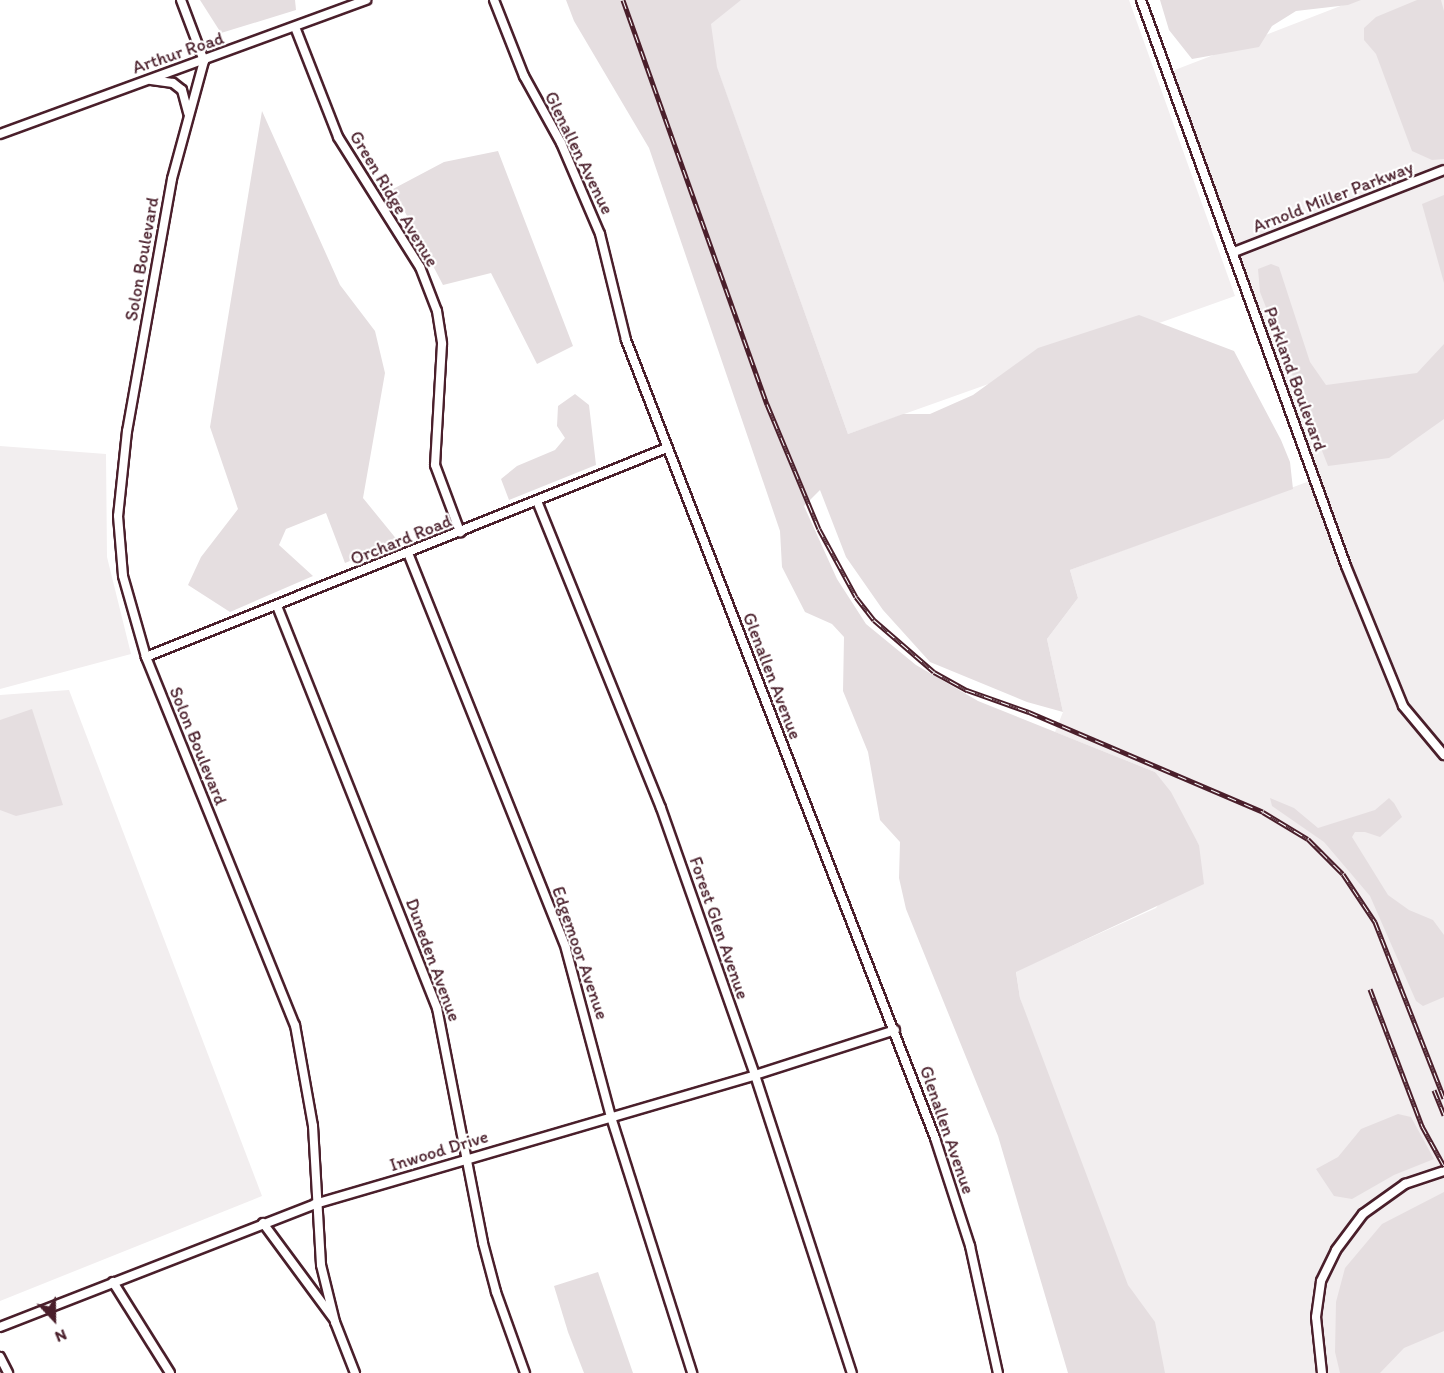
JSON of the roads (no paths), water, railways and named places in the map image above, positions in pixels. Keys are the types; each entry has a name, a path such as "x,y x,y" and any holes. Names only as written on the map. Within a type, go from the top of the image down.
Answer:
{"street":[{"path":"181,0 204,61"},
{"name":"Arthur Road","path":"0,134 366,0"},
{"name":"Glenallen Avenue","path":"494,0 524,76 575,173 600,234 626,340 895,1030 964,1227 998,1373"},
{"name":"Parkland Boulevard","path":"1141,0 1346,566 1403,706 1444,755"},
{"name":"Green Ridge Avenue","path":"295,27 338,137 420,267 437,310 442,344 435,465 460,532"},
{"name":"Solon Boulevard","path":"204,61 172,179 120,477 123,576 146,657 295,1026 309,1094 321,1265 335,1322 354,1373"},
{"path":"144,80 173,83 188,102 188,118"},
{"name":"Arnold Miller Parkway","path":"1234,252 1444,170"},
{"name":"Orchard Road","path":"146,657 408,554 667,448"},
{"name":"Forest Glen Avenue","path":"537,501 661,808 755,1075 852,1373"},
{"name":"Edgemoor Avenue","path":"408,554 566,949 611,1117 692,1373"},
{"name":"Duneden Avenue","path":"277,606 437,1008 465,1157 496,1292 525,1373"},
{"name":"Inwood Drive","path":"0,1327 315,1204 465,1157 755,1075 895,1030"},
{"path":"1322,1373 1316,1317 1320,1281 1336,1250 1371,1208 1405,1184 1444,1172"},
{"path":"263,1223 335,1322"},
{"path":"113,1282 170,1373"},
{"path":"0,1357 8,1373"}],"railway":[{"path":"623,0 767,404 819,529 856,597 874,620 934,672 967,690 1029,712 1263,812 1308,839 1343,874 1375,922 1444,1098"},
{"path":"1370,989 1422,1126 1444,1166"},
{"path":"1434,1090 1444,1115"}]}
